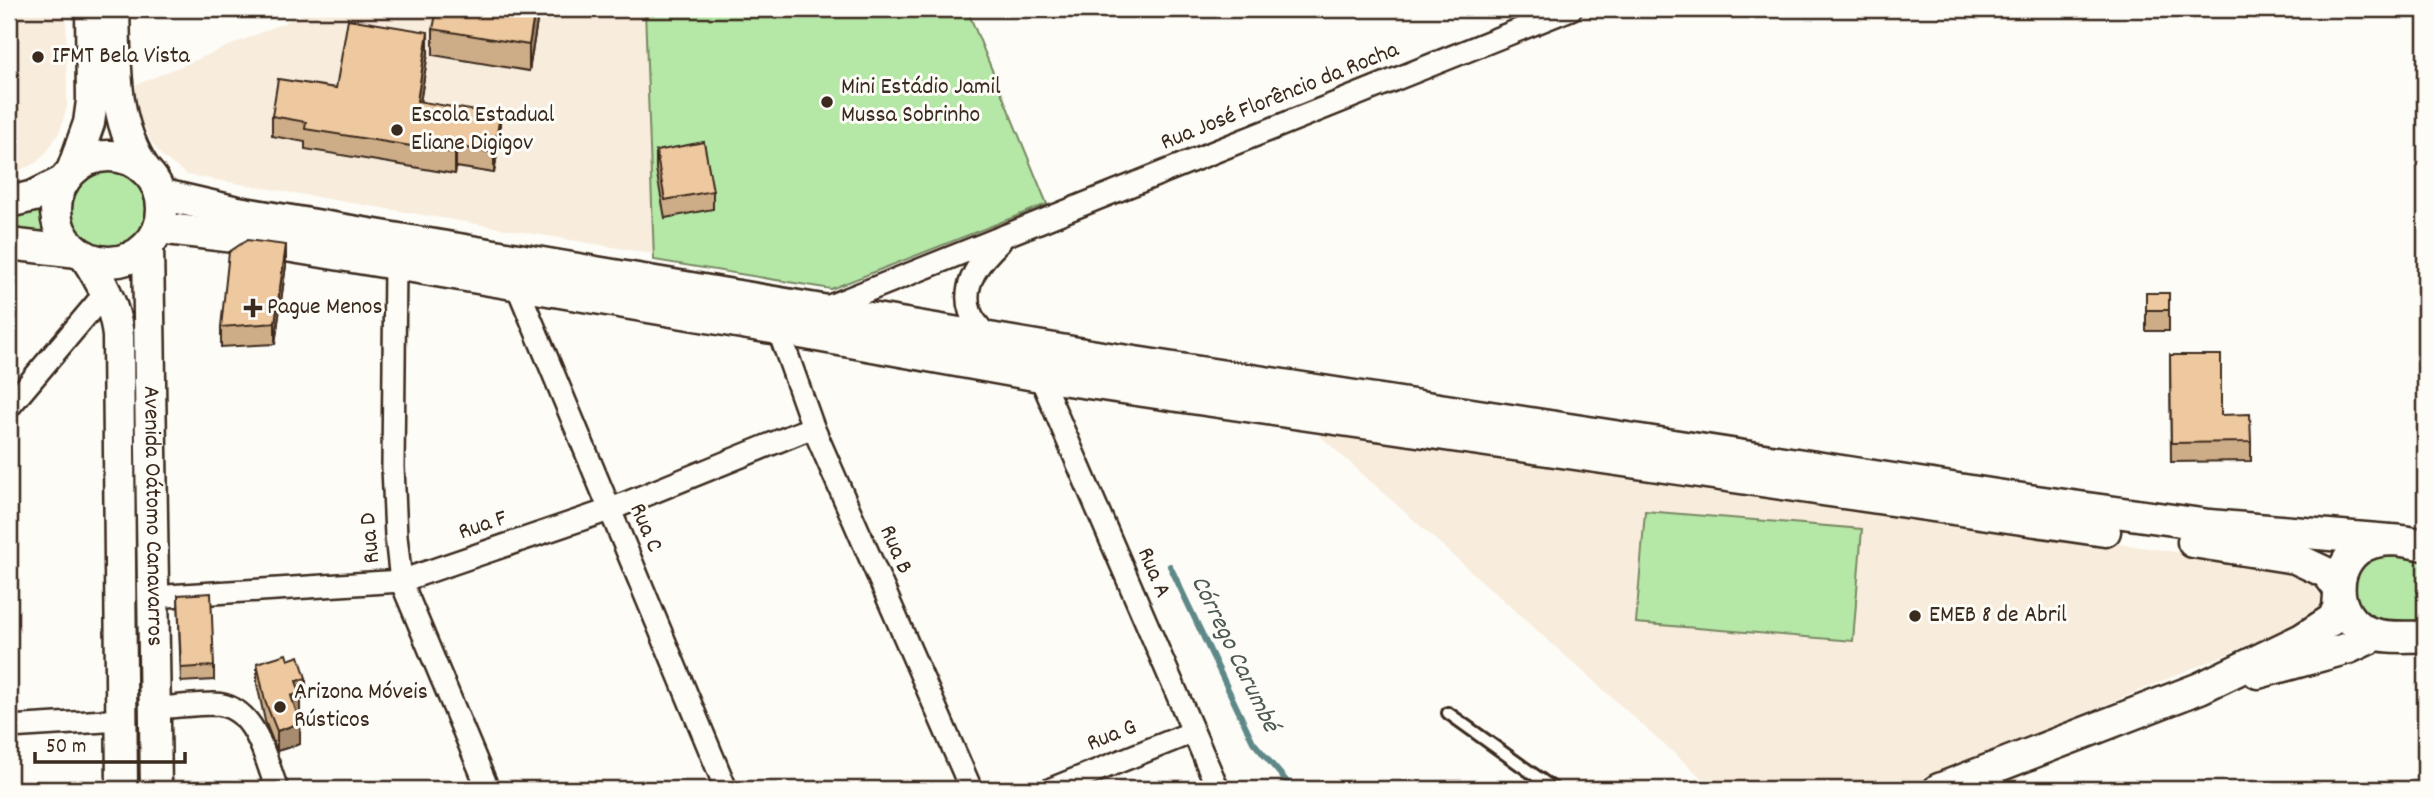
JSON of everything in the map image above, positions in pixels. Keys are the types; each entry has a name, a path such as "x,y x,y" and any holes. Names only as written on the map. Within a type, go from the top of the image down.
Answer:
{"main road":[{"path":"91,9 92,101 89,123 56,205 57,218 67,241 81,253 95,260 118,261 140,252 153,236 162,217 153,183 135,155 122,119 116,89 114,9"},
{"path":"9,202 34,196 95,158 109,156 135,163 153,183 238,212 819,310 2029,500 2209,525 2425,544"},
{"path":"153,236 226,236 1040,376 2037,522 2271,553 2309,563 2327,573 2339,591 2343,608 2351,620 2363,630 2377,635 2420,639"},
{"name":"Avenida Oátomo Canavarros","path":"153,236 152,597 156,789"},
{"path":"9,244 81,253"},
{"name":"Avenida Oátomo Canavarros","path":"81,253 114,308 118,336 122,789"},
{"path":"1939,789 2200,688 2319,629 2333,619 2338,608 2342,570 2354,553 2370,543 2390,540"},
{"path":"2200,688 2349,648 2377,635"}],"street":[{"name":"Rua José Florêncio da Rocha","path":"819,310 1570,9"},
{"name":"Rua José Florêncio da Rocha","path":"989,338 969,309 968,289 973,273 984,257 1009,234"},
{"name":"Rua D","path":"395,264 394,491 401,582 488,789"},
{"name":"Rua C","path":"517,286 726,789"},
{"path":"9,407 106,292"},
{"name":"Rua B","path":"778,329 813,427 971,789"},
{"name":"Rua A","path":"1040,376 1218,789"},
{"name":"Rua F","path":"152,597 401,582 609,510 813,427"},
{"path":"155,708 217,704 231,707 245,715 256,734 277,789"},
{"path":"9,727 121,720"},
{"name":"Rua G","path":"1051,789 1193,732"}],"lane":[{"path":"1448,713 1555,789"}],"shaded area":[{"name":"IFMT Bela Vista","path":"9,9 66,9 67,106 60,131 46,153 36,163 9,175"},
{"name":"Escola Estadual Eliane Digigov","path":"317,9 645,9 654,254 187,175 162,156 139,117 136,85"},
{"name":"EMEB 8 de Abril","path":"1310,427 2286,568 2313,585 2321,596 2321,608 2299,624 1903,789 1714,789"}],"green space":[{"name":"Mini Estádio Jamil Mussa Sobrinho","path":"645,9 967,9 1047,204 831,289 654,260"},
{"path":"108,166 125,169 140,179 150,194 153,211 150,228 140,243 125,253 108,256 91,253 76,243 66,228 63,211 66,194 76,179 91,169"},
{"path":"36,203 46,236 9,231 9,213"},
{"path":"1645,511 1862,529 1853,641 1636,623"},
{"path":"2377,552 2425,556 2425,623 2373,619 2356,609 2350,599 2350,577"}],"building":[{"path":"437,9 535,9 529,45 433,29"},
{"path":"348,19 428,32 417,101 500,115 494,153 456,146 455,153 305,129 306,122 272,116 278,79 336,88"},
{"path":"704,142 713,191 665,200 656,151"},
{"name":"Pague Menos","path":"247,240 286,245 275,323 221,327 229,252"},
{"path":"2146,293 2169,293 2169,310 2146,310"},
{"path":"2170,355 2221,355 2221,415 2250,414 2251,442 2171,443"},
{"path":"211,593 214,666 181,668 178,595"},
{"path":"286,654 288,660 299,656 306,678 296,681 300,693 291,696 300,723 277,731 265,701 257,663"}],"waterway":[{"name":"Córrego Carumbé","path":"1170,566 1253,742 1293,789"}],"place":[{"name":"IFMT Bela Vista","path":"38,57"},
{"name":"Mini Estádio Jamil Mussa Sobrinho","path":"827,102"},
{"name":"Escola Estadual Eliane Digigov","path":"397,130"},
{"name":"Pague Menos","path":"253,308"},
{"name":"EMEB 8 de Abril","path":"1915,616"},
{"name":"Arizona Móveis Rústicos","path":"280,707"}]}
